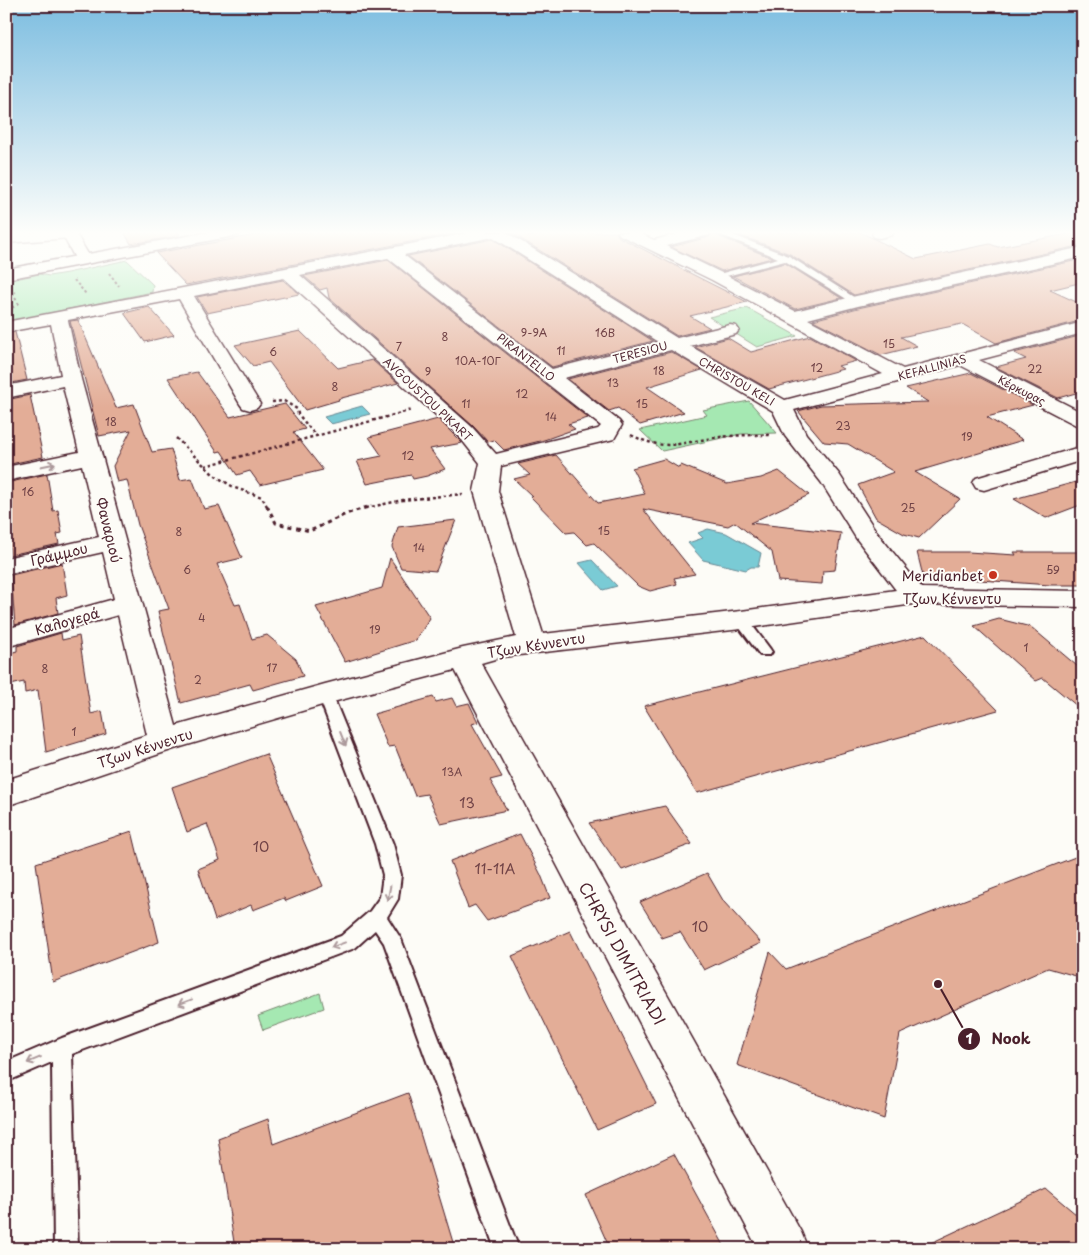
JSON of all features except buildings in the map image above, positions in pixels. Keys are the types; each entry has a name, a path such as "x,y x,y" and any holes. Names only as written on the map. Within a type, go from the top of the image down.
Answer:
{"street":[{"path":"6,327 197,291"},
{"name":"AVGOUSTOU PIKART","path":"308,291 465,431 491,462"},
{"name":"PIRANTELLO","path":"441,291 551,375 612,425"},
{"name":"CHRISTOU KELI","path":"589,291 672,343 782,407 796,436 830,479 868,538 914,596"},
{"path":"744,291 901,376"},
{"path":"794,317 904,291"},
{"path":"184,293 250,404"},
{"name":"Φαναριού","path":"58,317 90,456 164,742"},
{"name":"KEFALLINIAS","path":"782,407 1083,327"},
{"name":"TERESIOU","path":"551,375 672,343 730,330"},
{"name":"Κέρκυρας","path":"962,359 1083,421"},
{"path":"6,392 71,379"},
{"path":"532,643 486,491 491,462 606,434 612,425"},
{"path":"984,483 1083,453"},
{"path":"6,474 90,456"},
{"name":"Γράμμου","path":"6,566 112,542"},
{"name":"Τζων Κέννεντυ","path":"6,793 164,742 325,694 462,657 532,643 742,620 914,596 1071,599"},
{"path":"1071,599 1083,620"},
{"name":"Καλογερά","path":"6,638 128,604"},
{"name":"CHRYSI DIMITRIADI","path":"462,657 784,1249"}],"lane":[{"path":"839,291 856,301"},
{"path":"742,620 764,652"},
{"path":"6,1072 62,1048 348,942 377,917 389,898 392,874 384,844 325,694"},
{"path":"377,917 392,939 507,1249"},
{"path":"62,1048 66,1249"}],"path":[{"path":"20,291 20,292 12,293 20,306"},
{"path":"77,296 87,294"},
{"path":"250,404 284,401 297,409 298,414 316,436"},
{"path":"204,466 435,404"},
{"path":"612,425 645,443 670,447 711,438 747,435 796,436"},
{"path":"176,438 214,475 234,488 262,496 276,523 310,532 325,522 353,511 388,501 486,491"}],"green space":[{"path":"6,291 152,291 152,292 6,322"},
{"path":"747,308 797,336 757,347 709,317"},
{"path":"749,401 777,433 741,434 662,451 640,430 707,415 703,410"},
{"path":"320,993 324,1008 263,1030 258,1016"}],"water":[{"path":"362,406 370,414 331,424 324,417"},
{"path":"708,529 726,533 761,553 758,567 751,567 746,570 703,560 688,543 703,538 698,533"},
{"path":"592,560 617,586 603,590 579,563"}],"place":[{"name":"Meridianbet","path":"993,575"},
{"name":"Nook","path":"938,984"}]}
